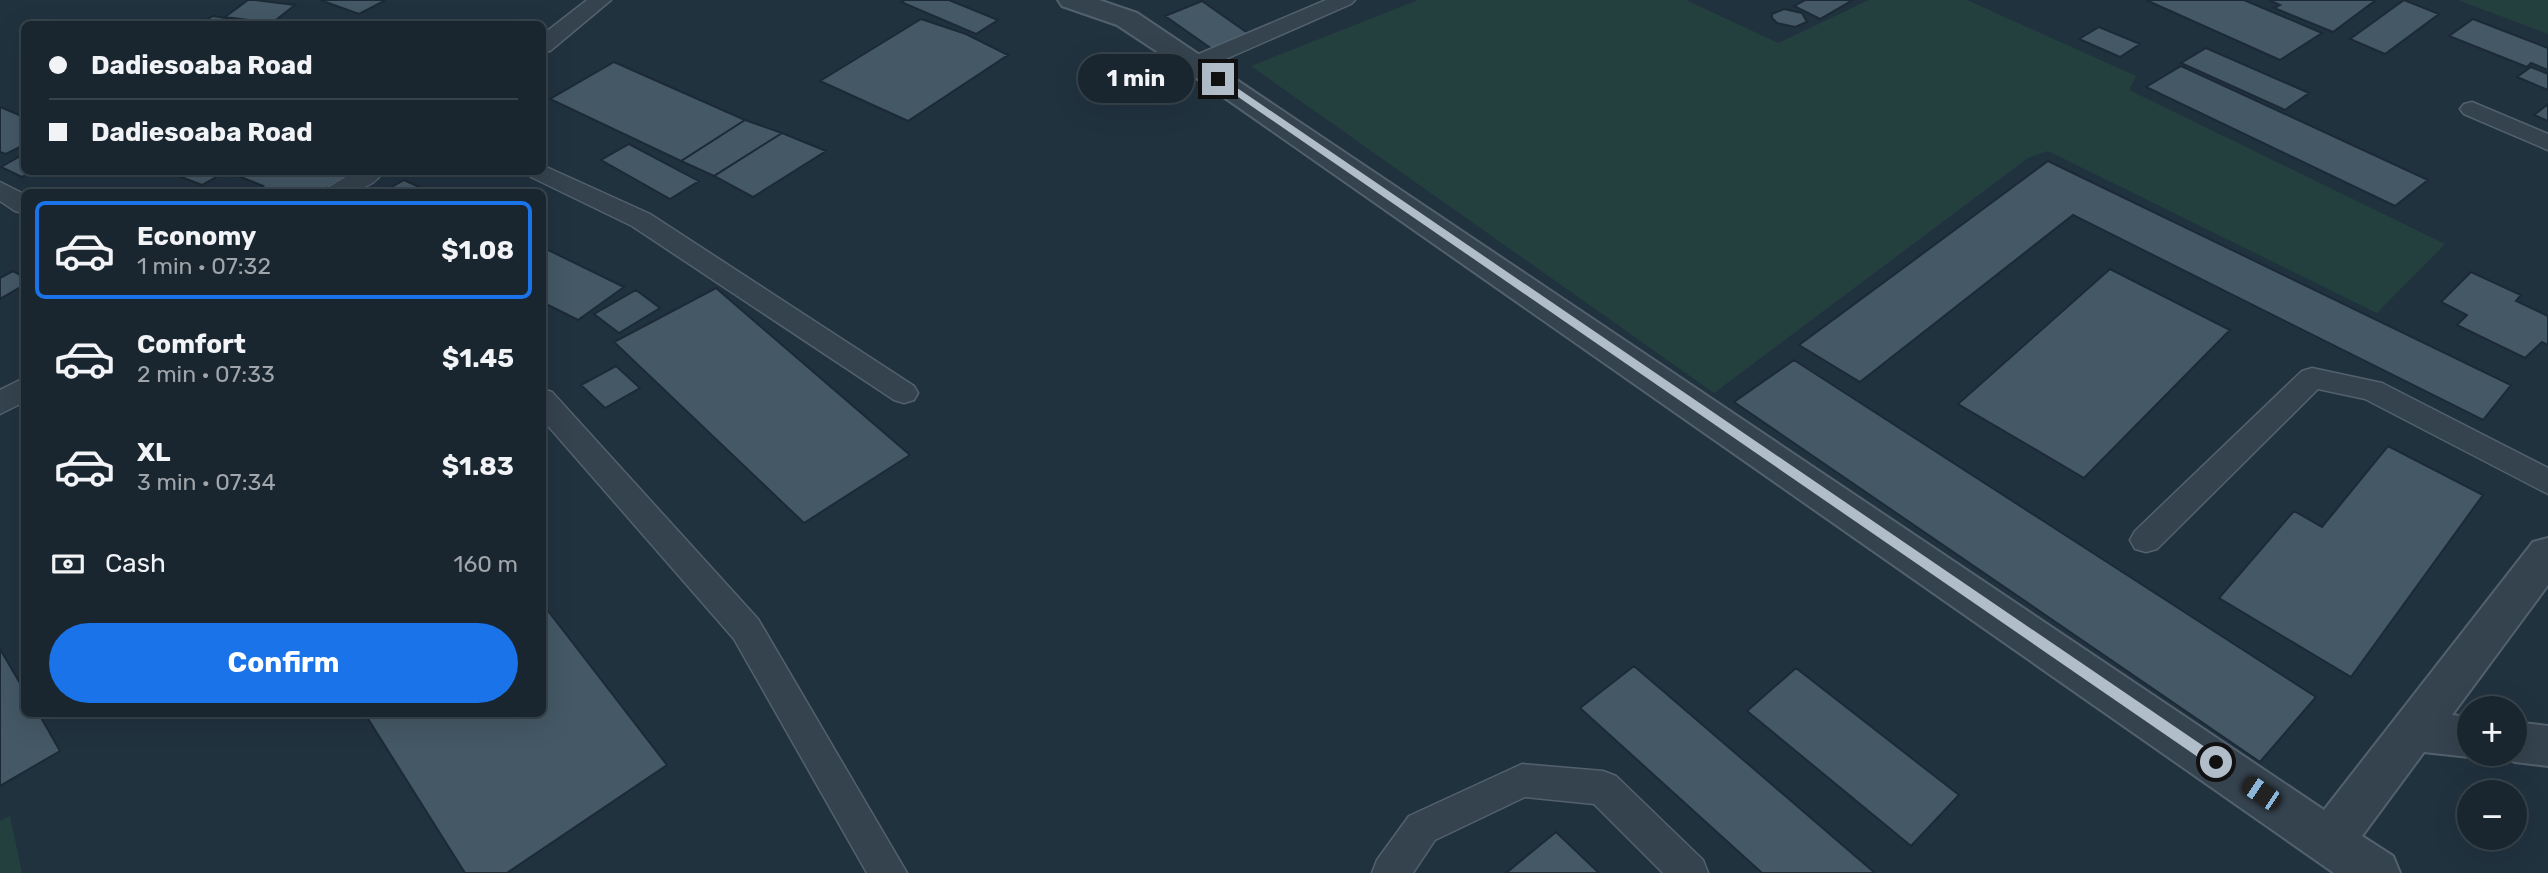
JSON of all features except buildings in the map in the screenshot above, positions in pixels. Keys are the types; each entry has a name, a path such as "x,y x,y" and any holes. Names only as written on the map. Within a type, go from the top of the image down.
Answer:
{"street":[{"path":"1072,0 1128,19 2375,873"},
{"path":"2330,840 2548,554"},
{"path":"2413,731 2457,736"},
{"path":"2527,743 2548,746"}],"lane":[{"path":"546,43 600,0"},
{"path":"1195,64 1344,0"},
{"path":"2472,109 2548,143"},
{"path":"343,189 366,175"},
{"path":"546,175 641,220 904,393"},
{"path":"0,190 21,203"},
{"path":"2146,540 2312,378 2372,390 2548,482"},
{"path":"0,404 21,390"},
{"path":"546,404 746,629 888,873"},
{"path":"1391,873 1422,828 1522,780 1603,788 1689,873"}],"green space":[{"path":"1418,0 1686,0 1778,43 1869,0 1967,0 2136,76 2129,90 2445,244 2377,313 2048,151 2028,158 1714,393 1251,66"},
{"path":"2458,0 2548,0 2548,34"},
{"path":"10,816 22,873 0,873 0,821"}],"route":[{"path":"1218,79 2216,762"}]}
